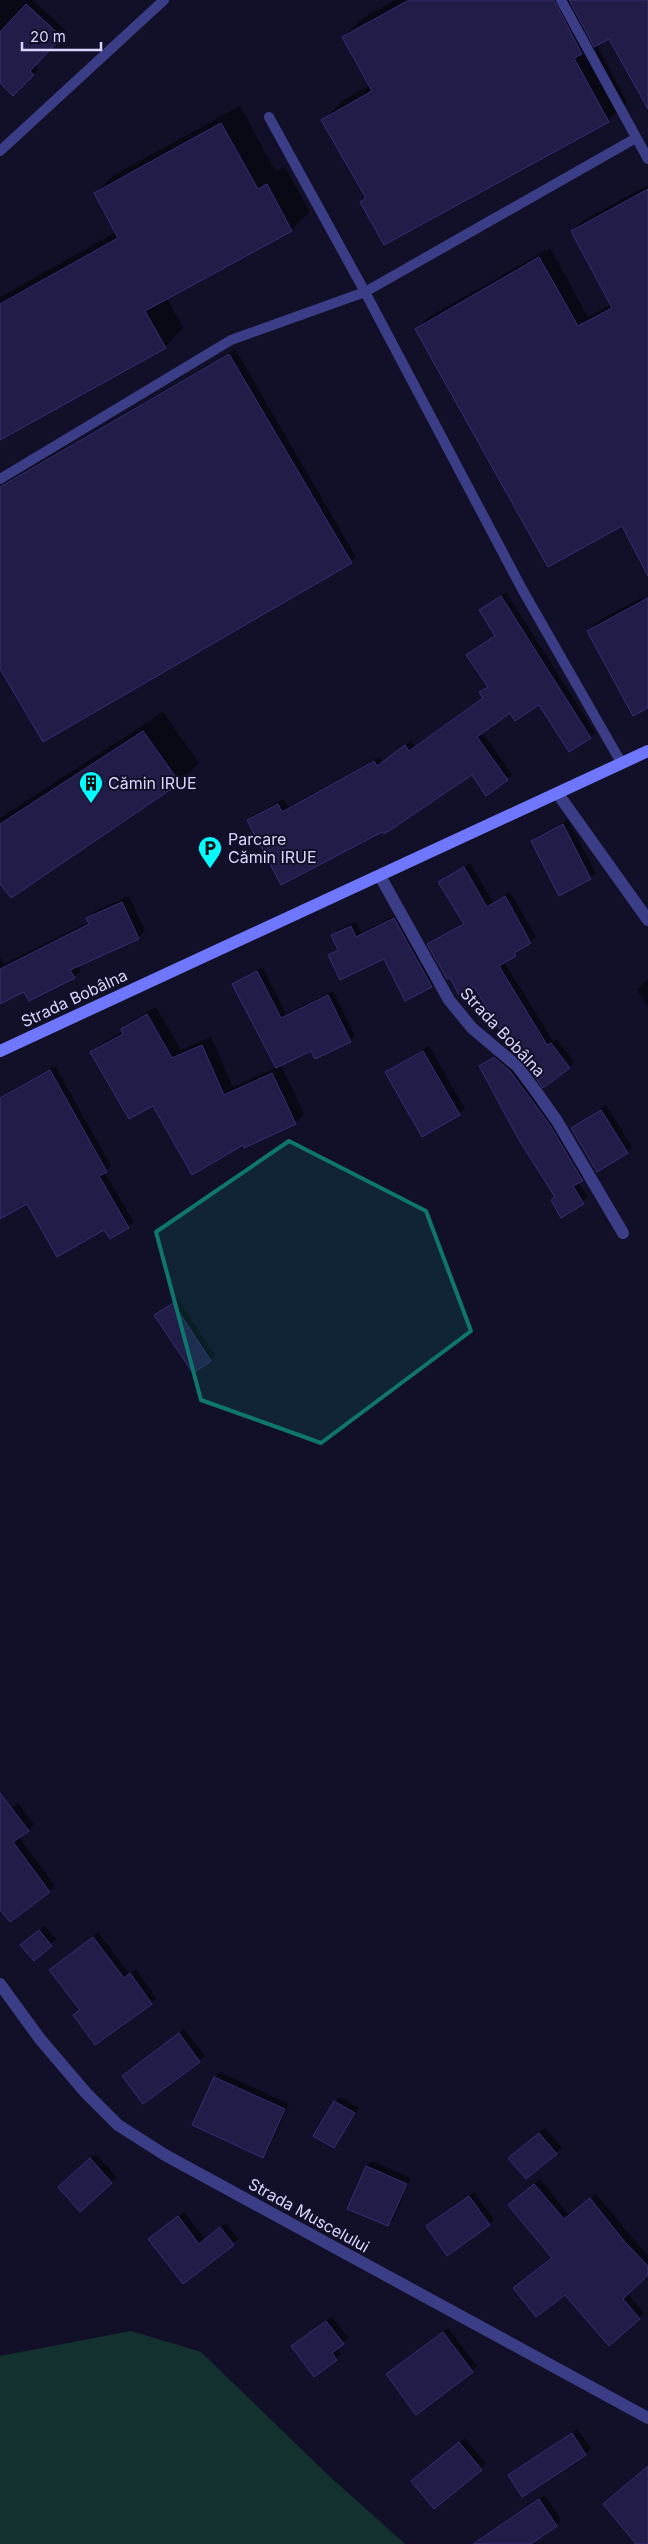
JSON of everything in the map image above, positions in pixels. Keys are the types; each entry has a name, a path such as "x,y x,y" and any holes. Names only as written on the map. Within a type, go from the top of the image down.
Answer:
{"main road":[{"name":"Strada Bobâlna","path":"0,1051 648,751"}],"street":[{"path":"558,794 648,920"},
{"name":"Strada Bobâlna","path":"380,876 449,1000 472,1028 517,1066 535,1090 557,1121 623,1233"},
{"name":"Strada Muscelului","path":"0,1984 40,2039 86,2093 118,2125 165,2155 648,2418"}],"lane":[{"path":"0,151 164,0"},
{"path":"561,0 648,159"},
{"path":"269,117 365,292 522,589 622,764"},
{"path":"0,478 231,340 365,292 636,138"}],"highlighted area":[{"path":"289,1141 426,1211 471,1331 321,1443 201,1400 156,1232"}],"green space":[{"path":"131,2331 201,2352 328,2475 405,2544 0,2544 0,2356"}],"building":[{"path":"409,0 554,0 582,54 574,58 609,122 384,245 360,202 366,198 321,120 372,91 342,37"},
{"path":"569,0 648,0 648,109 609,39 594,47"},
{"path":"26,4 62,37 30,71 34,75 13,96 0,83 0,32"},
{"path":"221,123 258,189 267,184 292,231 145,311 166,348 0,440 0,304 118,238 94,193"},
{"path":"648,189 648,576 622,526 548,567 415,329 539,257 578,326 612,308 571,231"},
{"path":"229,354 352,563 43,742 0,669 0,487"},
{"path":"501,596 591,738 569,752 539,705 515,721 510,713 477,737 508,780 486,796 472,775 384,834 382,832 281,885 247,820 278,804 282,812 374,761 377,766 405,745 409,751 483,698 479,692 488,687 466,655 495,636 479,610"},
{"path":"648,598 648,708 633,716 587,631"},
{"name":"Cămin IRUE","path":"143,731 180,783 11,898 0,884 0,824"},
{"path":"563,824 591,879 559,896 531,841"},
{"path":"464,867 487,907 505,896 531,943 514,953 516,956 499,966 547,1045 551,1043 570,1068 543,1088 523,1061 509,1048 511,1047 474,987 459,995 450,978 447,979 427,944 464,924 438,882"},
{"path":"122,902 139,939 70,970 75,978 29,1001 24,992 0,1004 0,969 89,924 86,918"},
{"path":"394,918 432,987 405,1001 384,959 340,980 328,955 338,950 331,935 351,926 356,937"},
{"path":"257,971 281,1018 328,995 351,1042 315,1059 311,1051 276,1068 232,984"},
{"path":"147,1014 172,1058 202,1045 224,1095 272,1073 296,1124 244,1148 243,1145 192,1175 153,1106 129,1119 90,1052 123,1034 121,1029"},
{"path":"423,1051 460,1115 422,1137 385,1072"},
{"path":"494,1057 511,1072 550,1125 583,1181 573,1186 584,1204 561,1218 551,1200 555,1197 519,1140 479,1066"},
{"path":"50,1070 107,1172 99,1176 129,1228 110,1239 104,1230 57,1257 27,1204 0,1219 0,1098"},
{"path":"601,1110 628,1153 597,1172 571,1128"},
{"path":"173,1303 211,1361 193,1373 154,1315"},
{"path":"0,1793 29,1831 13,1842 50,1892 10,1922 0,1910"},
{"path":"39,1930 52,1946 34,1961 20,1945"},
{"path":"93,1937 124,1978 130,1973 152,2004 95,2045 73,2015 80,2010 49,1970"},
{"path":"179,2033 200,2062 143,2104 122,2076"},
{"path":"214,2077 285,2109 263,2158 192,2125"},
{"path":"334,2101 355,2113 334,2148 313,2136"},
{"path":"539,2133 557,2154 526,2179 508,2158"},
{"path":"90,2158 112,2183 80,2212 58,2187"},
{"path":"366,2166 407,2184 388,2226 347,2209"},
{"path":"534,2184 564,2219 590,2198 624,2241 648,2266 648,2275 623,2299 640,2319 609,2346 565,2295 536,2317 513,2288 552,2258 508,2205"},
{"path":"469,2196 490,2225 447,2256 426,2226"},
{"path":"178,2216 199,2244 220,2227 234,2245 183,2284 148,2239"},
{"path":"326,2321 344,2344 332,2353 337,2360 314,2377 291,2346"},
{"path":"443,2332 473,2372 416,2415 386,2374"},
{"path":"572,2433 586,2455 522,2497 508,2475"},
{"path":"459,2442 482,2470 434,2509 411,2481"},
{"path":"648,2466 648,2544 636,2544 603,2504"},
{"path":"539,2499 557,2526 531,2544 473,2544"}],"place":[{"name":"Cămin IRUE","path":"91,804"},
{"name":"Parcare Cămin IRUE","path":"210,869"}]}
